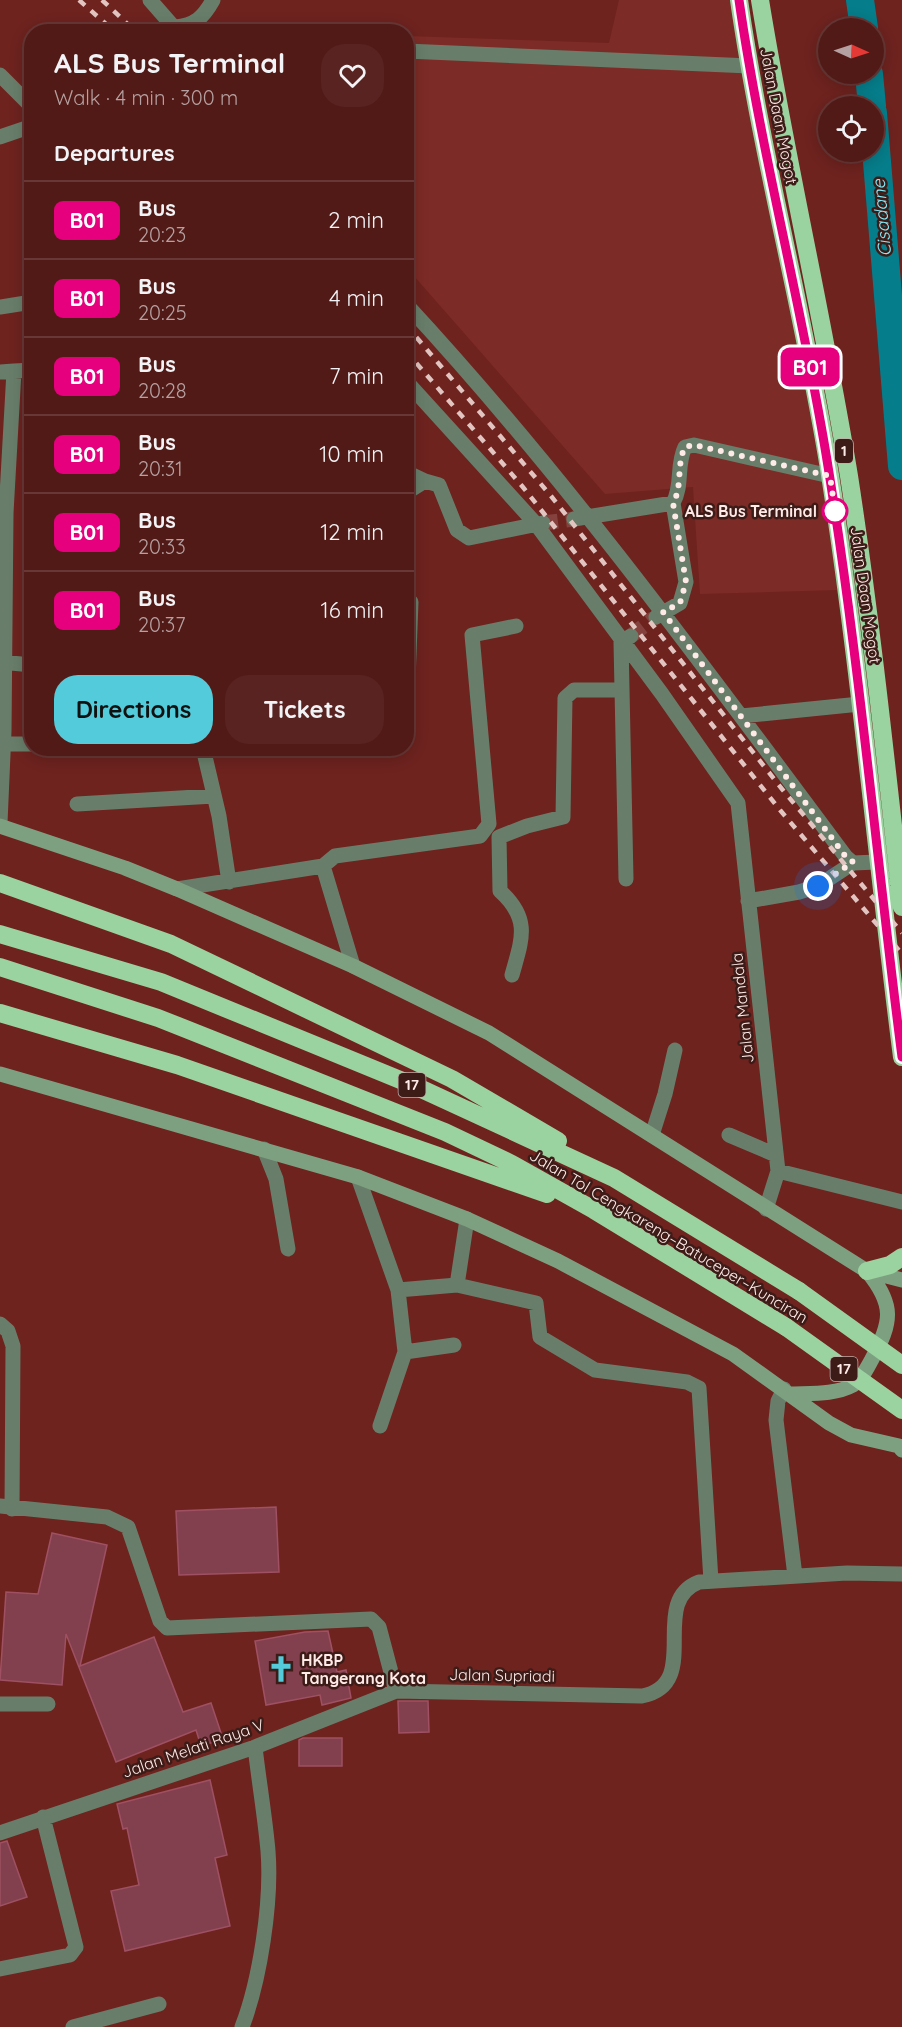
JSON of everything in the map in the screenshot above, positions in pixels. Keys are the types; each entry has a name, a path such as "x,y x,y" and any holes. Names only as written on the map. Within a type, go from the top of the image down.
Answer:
{"highway":[{"name":"Jalan Daan Mogot","path":"739,0 830,476 902,1057"},
{"name":"Jalan Daan Mogot","path":"760,0 786,153 848,474 869,608 902,907"},
{"path":"0,883 171,944 441,1074 563,1144 614,1178"},
{"name":"Jalan Tol Cengkareng–Batuceper–Kunciran","path":"0,934 161,982 415,1086 614,1178 799,1291 902,1365"},
{"name":"Jalan Tol Cengkareng–Batuceper–Kunciran","path":"0,967 158,1018 401,1113 512,1164 594,1210 786,1327 902,1410"},
{"path":"0,1014 177,1065 594,1210"},
{"path":"867,1271 890,1265 902,1257"}],"main road":[{"path":"0,825 125,868 177,889 353,966 489,1033 867,1271 902,1280"},
{"path":"0,1074 358,1177 467,1219 558,1261 723,1348 784,1395 851,1435 898,1446 902,1450"},
{"path":"784,1395 836,1391 856,1383 862,1376 886,1333 889,1319 887,1303 879,1285 867,1271"}],"street":[{"path":"150,0 170,24"},
{"path":"193,24 204,15 213,0"},
{"path":"414,51 750,66"},
{"path":"1,77 24,99"},
{"path":"0,137 24,129"},
{"path":"0,307 24,303"},
{"path":"414,312 472,375 582,518 741,717 846,857 853,862"},
{"path":"0,825 4,744 2,663 7,371 24,370"},
{"path":"414,390 539,523 626,639 622,690 626,879"},
{"path":"659,615 680,603 686,582 673,503 677,497 681,455 685,447 694,445 830,476"},
{"path":"414,475 439,485 457,530 469,538 539,523"},
{"path":"414,488 425,480"},
{"path":"582,518 673,503"},
{"path":"177,889 323,866 335,856 480,836 489,824 472,635 516,626"},
{"name":"Jalan Mandala","path":"626,639 738,803 778,1171 766,1209"},
{"path":"2,663 24,664"},
{"path":"512,975 522,939 522,922 513,903 500,891 499,837 527,826 563,817 565,698 569,693 574,690 622,690"},
{"path":"741,717 860,704"},
{"path":"4,744 24,744"},
{"path":"205,756 229,882"},
{"path":"77,804 214,796"},
{"path":"748,901 799,892 818,886 853,862 877,862"},
{"path":"323,866 353,966"},
{"path":"651,1135 665,1094 675,1050"},
{"path":"729,1135 776,1155"},
{"path":"264,1149 276,1179 288,1250"},
{"path":"778,1171 902,1202"},
{"path":"358,1177 398,1290 405,1352 380,1426"},
{"path":"457,1285 467,1219"},
{"path":"398,1290 457,1285 536,1303 540,1337 595,1370 687,1382 699,1388 711,1581"},
{"path":"0,1324 8,1331 13,1346 6,1508 107,1517 128,1527 160,1622 167,1628 371,1619 379,1627 396,1691"},
{"path":"405,1352 454,1345"},
{"path":"784,1395 776,1420 795,1576"},
{"name":"Jalan Supriadi","path":"396,1691 653,1694 663,1688 670,1677 676,1606 681,1594 689,1586 711,1581 795,1576 872,1572 902,1574"},
{"name":"Jalan Melati Raya V","path":"0,1833 255,1747 396,1691"},
{"path":"0,1704 48,1704"},
{"path":"242,2027 251,2003 267,1907 268,1853 255,1747"},
{"path":"0,1969 70,1954 76,1947 43,1817"},
{"path":"73,2027 159,2004"}],"shaded area":[{"path":"619,0 731,0 820,454 837,590 700,594 693,487 605,494 414,276 414,36 609,43"}],"building":[{"path":"276,1507 279,1572 179,1575 176,1511"},
{"path":"52,1533 107,1545 80,1666 154,1637 183,1712 211,1703 223,1739 201,1746 196,1730 116,1762 66,1634 62,1685 0,1680 6,1592 38,1594"},
{"path":"328,1631 337,1672 346,1670 351,1698 322,1705 320,1695 266,1705 255,1641 305,1632"},
{"path":"398,1701 428,1701 429,1732 399,1733"},
{"path":"303,1738 342,1738 342,1766 299,1766 299,1740"},
{"path":"210,1780 227,1855 215,1858 230,1926 125,1951 111,1891 139,1885 127,1828 123,1829 117,1804"},
{"path":"7,1841 27,1897 0,1906 0,1843"}],"waterway":[{"name":"Cisadane","path":"860,0 863,18"},
{"name":"Cisadane","path":"870,84 871,96"},
{"name":"Cisadane","path":"877,162 902,466"}],"tunnel":[{"path":"543,523 574,519"},
{"path":"631,636 654,618"}],"railway":[{"path":"79,0 106,24"},
{"path":"102,0 128,24"},
{"path":"414,334 551,496 782,789 902,933"},
{"path":"414,360 522,486 780,810 902,954"}],"bus line":[{"name":"B01","path":"739,0 768,164 798,302 830,476 849,601 877,862 902,1057"}],"place":[{"name":"ALS Bus Terminal","path":"835,511"},
{"name":"HKBP Tangerang Kota","path":"281,1669"}],"route":[{"path":"818,886 853,862 846,857 663,612 680,603 686,582 673,503 677,497 681,455 685,447 694,445 830,476 835,511"}]}
